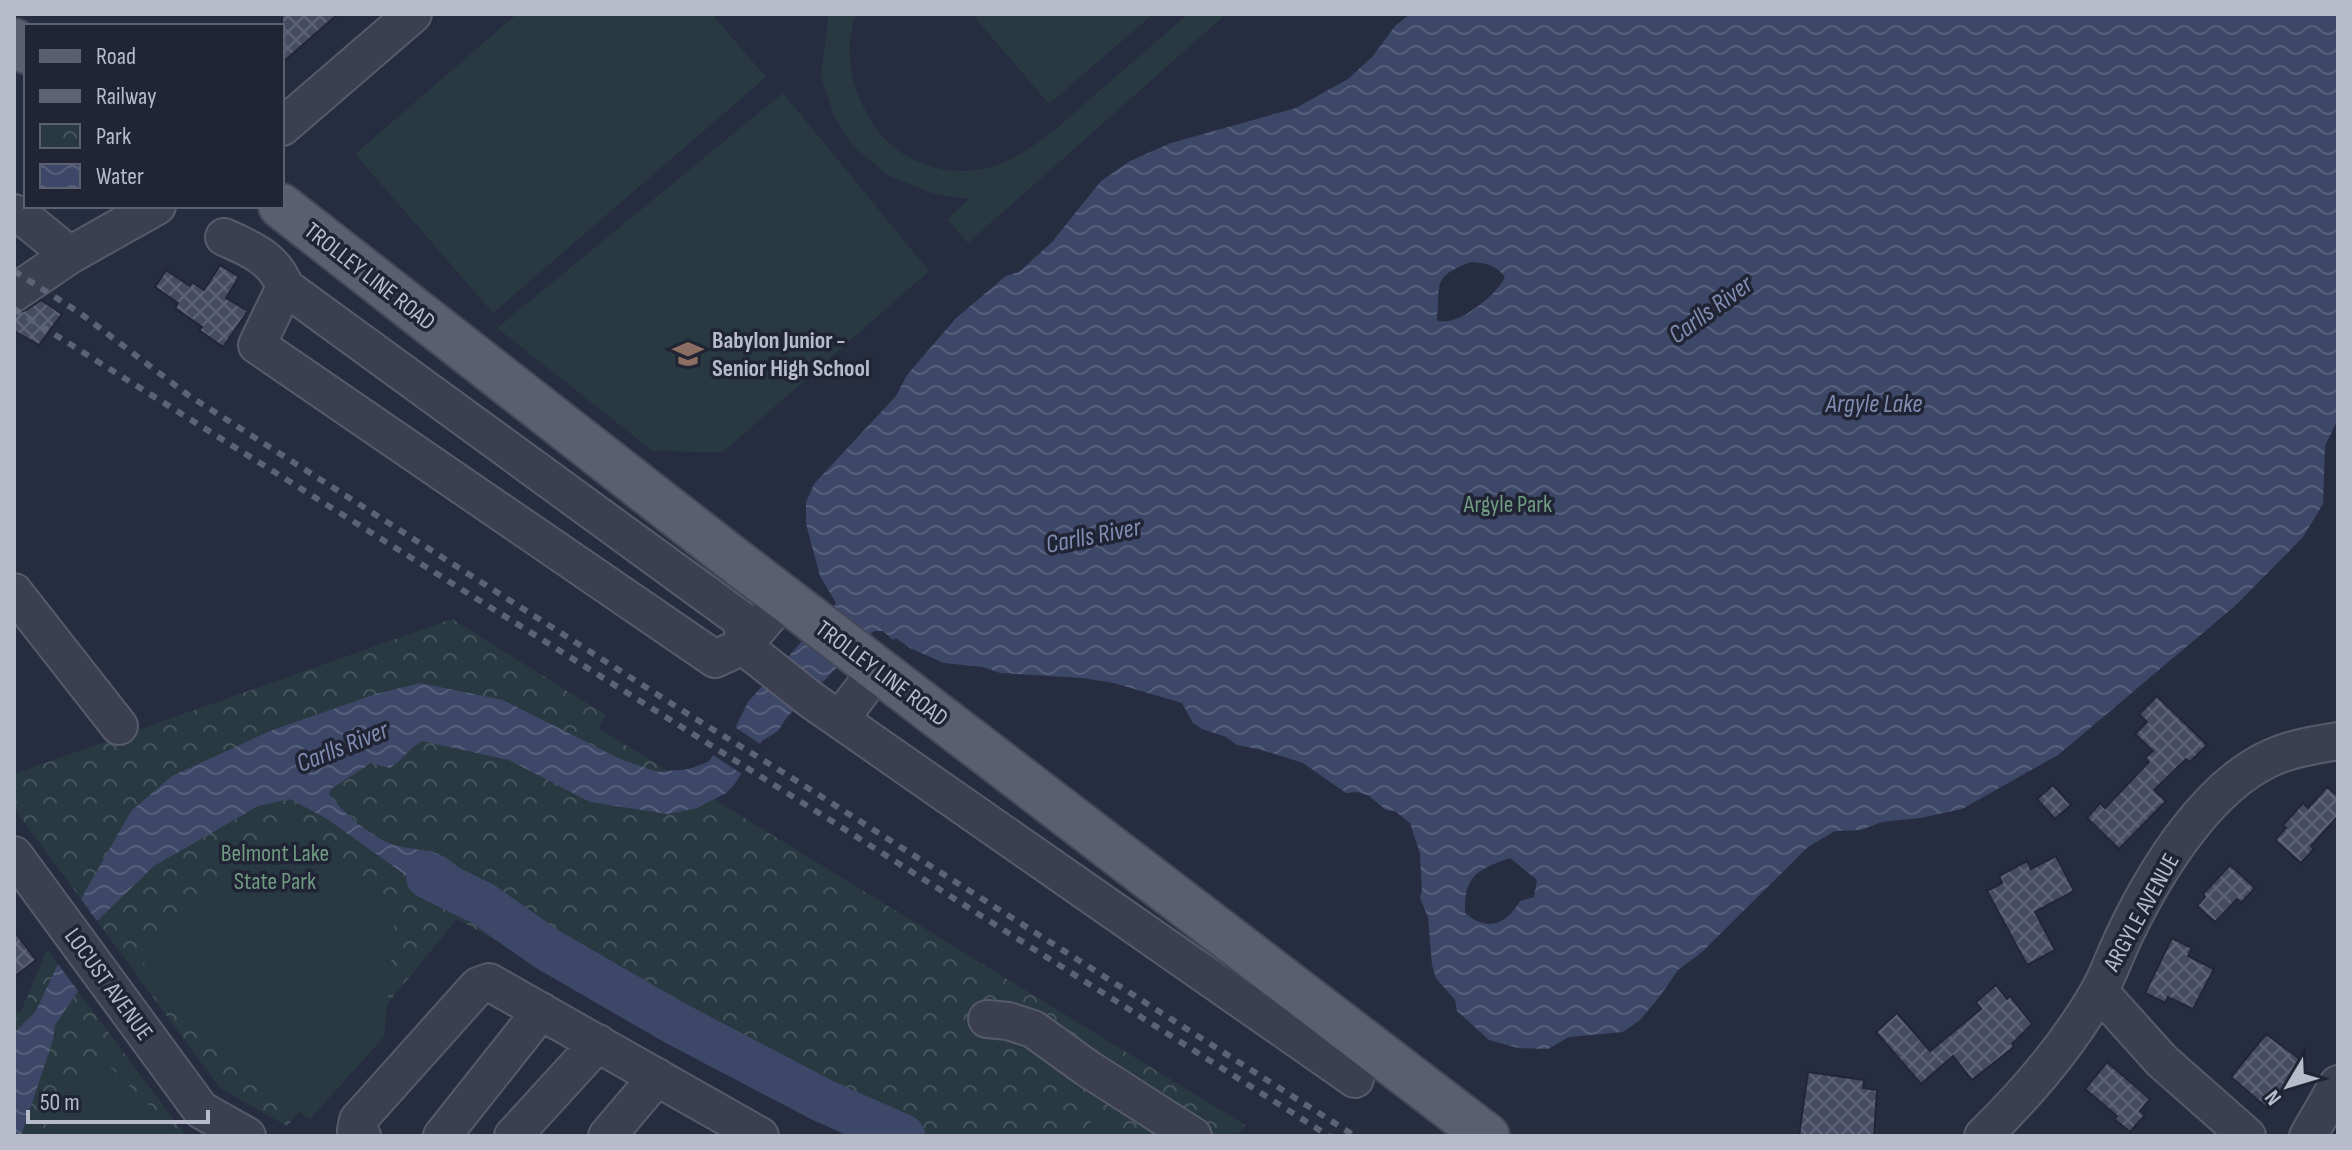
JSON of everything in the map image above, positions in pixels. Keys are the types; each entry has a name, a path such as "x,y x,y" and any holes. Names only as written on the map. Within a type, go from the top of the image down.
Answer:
{"main road":[{"name":"TROLLEY LINE ROAD","path":"284,208 800,610 1487,1136"}],"street":[{"path":"284,125 413,14"},
{"path":"14,293 70,255 153,208"},
{"path":"18,215 70,255"},
{"path":"224,237 248,248 278,270 285,287 743,621 755,656 810,699 1355,1079"},
{"path":"285,287 257,345 715,659 755,656 800,610"},
{"path":"430,393 464,349"},
{"path":"14,592 119,726"},
{"path":"840,719 868,662"},
{"name":"ARGYLE AVENUE","path":"1983,1136 2044,1072 2073,1033 2099,991 2127,929 2167,862 2208,804 2236,779 2275,756 2338,741"},
{"name":"LOCUST AVENUE","path":"14,855 201,1110 247,1136"},
{"path":"362,1136 356,1130 358,1120 478,986 489,982 657,1077 710,1124 760,1136"},
{"path":"2099,991 2162,1061 2247,1136"},
{"path":"442,1136 541,1011"},
{"path":"987,1019 1008,1021 1033,1029 1087,1068 1193,1136"},
{"path":"513,1136 598,1043"},
{"path":"607,1136 657,1077"},
{"path":"2308,1136 2338,1084"}],"green space":[{"path":"517,14 712,14 766,77 493,313 355,154"},
{"path":"829,14 856,14 850,43 851,71 866,111 887,142 919,162 946,170 972,171 996,165 1040,141 1188,14 1226,14 968,243 947,219 969,199 932,193 889,176 853,146 834,116 821,76"},
{"path":"972,14 1153,14 1049,104"},
{"path":"783,93 929,271 723,452 653,451 497,328"},
{"name":"Belmont Lake State Park","path":"452,619 606,715 598,728 1245,1125 1236,1136 846,1136 457,919 287,1126 220,1088 14,808 14,774"},
{"path":"297,815 396,908 384,1037 310,1119 244,1079 143,973 148,940"},
{"path":"47,950 186,1136 14,1136 14,1006 20,1014"},
{"path":"106,1063 181,1136 48,1136 65,1094"},
{"path":"1096,1116 1131,1136 1079,1136"}],"water":[{"name":"Argyle Lake","path":"1410,14 2338,14 2338,419 2325,446 2323,504 2303,537 2236,605 2058,755 1962,809 1882,822 1861,830 1835,831 1808,847 1702,952 1678,970 1640,1020 1623,1032 1569,1037 1548,1049 1518,1048 1489,1040 1457,1011 1455,1000 1436,978 1432,965 1428,917 1420,898 1420,853 1410,823 1395,811 1386,810 1359,792 1346,793 1303,763 1237,745 1226,737 1202,729 1193,723 1182,703 1114,683 1000,673 983,667 944,663 910,648 896,638 893,640 883,631 874,631 787,717 778,731 762,741 726,793 697,808 668,814 590,802 509,760 422,741 390,768 371,763 331,789 329,794 340,807 380,839 433,852 448,859 463,874 483,904 414,881 327,819 290,799 258,806 154,866 97,921 81,899 131,811 172,776 270,731 376,694 420,683 503,700 620,759 658,772 689,769 708,762 735,728 748,702 836,603 820,576 806,524 806,502 814,484 896,396 907,375 956,318 1006,276 1019,272 1052,242 1101,181 1130,161 1171,143 1296,108 1348,79 1373,56 1395,26","holes":["1471,262 1490,265 1505,277 1494,293 1475,309 1454,320 1437,320 1443,278","1510,858 1537,880 1534,897 1520,901 1509,916 1496,923 1481,923 1473,919 1465,913 1465,901 1474,876 1488,866"]},
{"path":"58,964 78,991 55,1025 53,1040 21,1136 14,1136 14,1033 36,1011"}],"pier":[{"path":"732,725 763,746 745,776 710,753"}],"building":[{"path":"282,14 338,14 284,61"},
{"path":"220,265 239,277 226,298 248,311 223,347 175,308 178,303 155,287 166,270 190,286 192,282 204,290"},
{"path":"41,300 62,314 39,345 14,331 14,314"},
{"path":"2157,696 2207,745 2190,762 2186,759 2154,790 2166,801 2119,849 2087,818 2100,803 2105,808 2149,762 2145,758 2153,751 2135,734 2147,722 2139,714"},
{"path":"2053,785 2071,805 2055,819 2037,799"},
{"path":"2327,787 2338,796 2338,816 2311,846 2314,849 2301,863 2275,840 2286,828 2283,825 2303,803 2308,808"},
{"path":"2056,856 2074,891 2035,912 2055,950 2027,965 1987,891 2002,883 1999,876 2027,861 2031,869"},
{"path":"2230,865 2255,888 2241,903 2237,899 2215,922 2197,906 2205,897 2203,894"},
{"path":"14,931 36,960 14,977"},
{"path":"2172,938 2192,948 2188,956 2214,969 2193,1009 2168,997 2165,1003 2145,993"},
{"path":"1996,985 2007,999 2010,996 2032,1024 2012,1044 2014,1047 1972,1080 1953,1056 1921,1084 1876,1032 1897,1013 1930,1051 1981,1009 1976,1002"},
{"path":"2266,1034 2305,1063 2267,1108 2231,1077"},
{"path":"2107,1062 2150,1099 2140,1111 2145,1115 2130,1132 2114,1119 2117,1116 2085,1089"},
{"path":"1808,1072 1864,1080 1863,1088 1877,1090 1874,1136 1799,1136"}],"waterway":[{"path":"428,877 483,904 547,949 675,1023 824,1101 903,1136"}],"railway":[{"path":"14,271 80,313 188,395 1355,1136"},
{"path":"14,309 1329,1136"}],"place":[{"name":"Babylon Junior - Senior High School","path":"688,354"}],"water label":[{"name":"Carlls River","path":"1710,309"},
{"name":"Carlls River","path":"1093,535"},
{"name":"Carlls River","path":"342,746"}],"park label":[{"name":"Argyle Park","path":"1508,504"}]}
